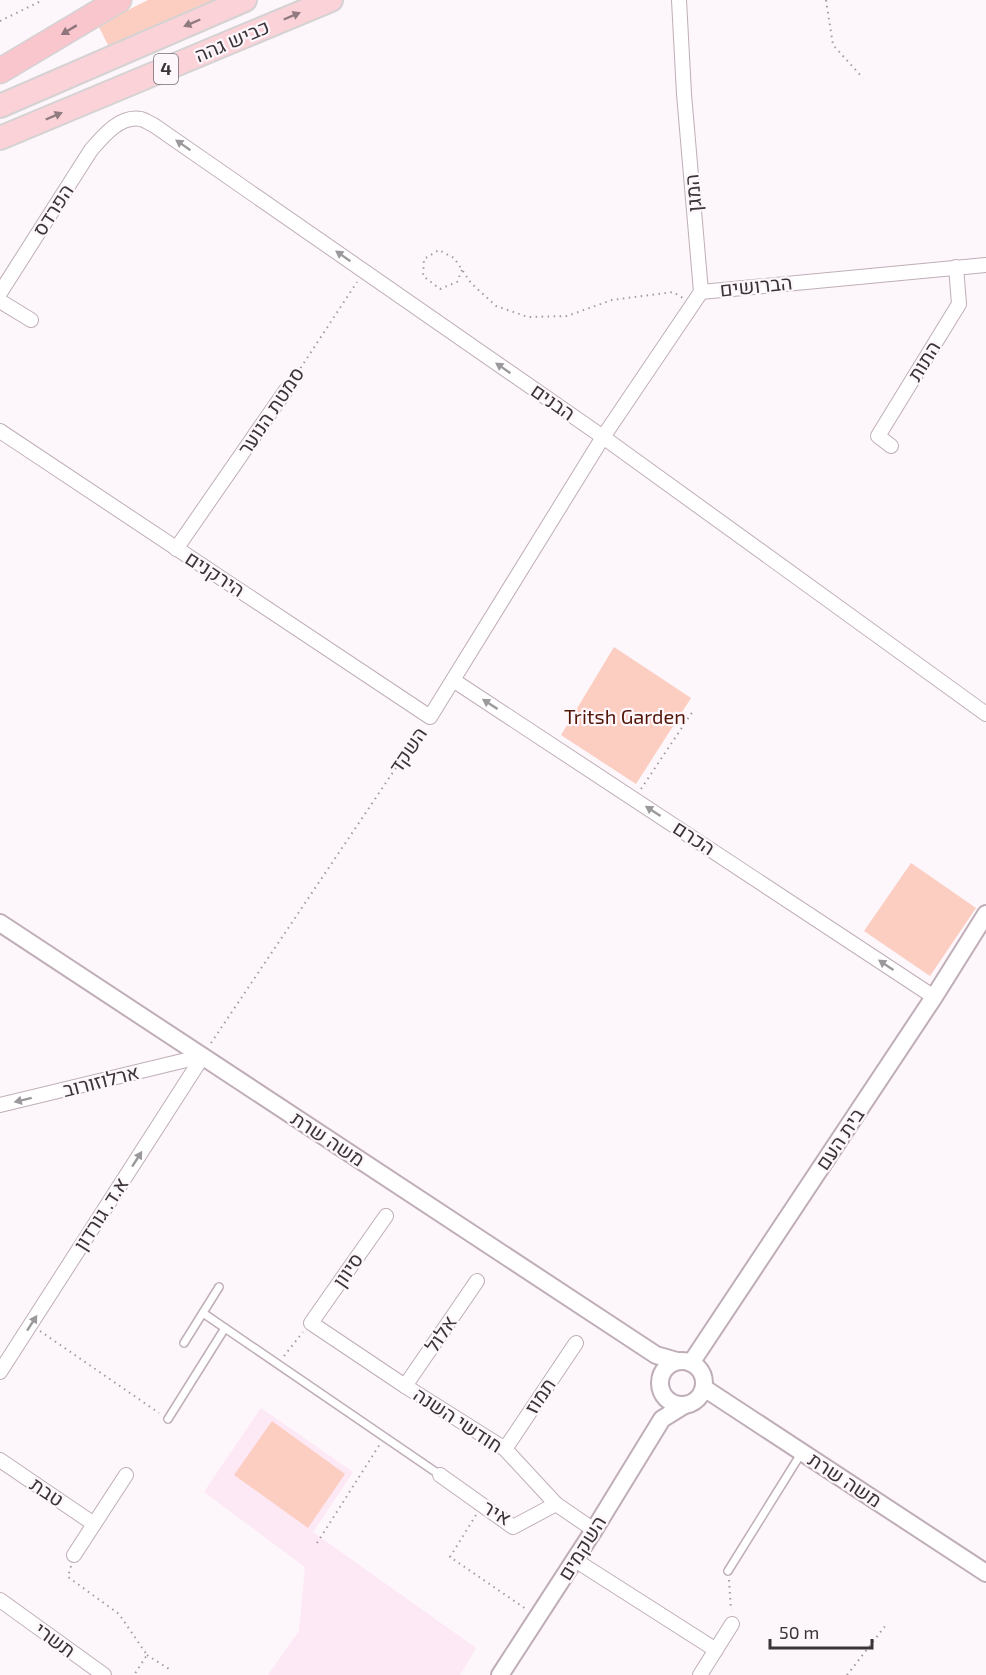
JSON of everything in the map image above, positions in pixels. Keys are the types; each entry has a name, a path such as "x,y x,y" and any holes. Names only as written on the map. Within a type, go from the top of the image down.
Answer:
{"highway":[{"path":"0,71 119,0"},
{"name":"כביש גהה","path":"0,106 245,0"},
{"name":"כביש גהה","path":"0,138 332,0"}],"street":[{"name":"המגן","path":"679,0 684,94 701,292"},
{"name":"הבנים","path":"109,130 125,121 140,119 155,126 603,437 986,714"},
{"name":"הפרדס","path":"0,293 91,150 109,130"},
{"name":"הברושים","path":"603,437 701,292 986,265"},
{"name":"התות","path":"891,446 878,436 959,304 956,267"},
{"path":"0,301 31,320"},
{"name":"סמטת הנוער","path":"176,549 286,390"},
{"name":"הירקנים","path":"0,431 430,717"},
{"name":"השקד","path":"430,717 603,437"},
{"name":"הכרם","path":"453,680 934,997"},
{"name":"בית העם","path":"684,1362 934,997 986,914"},
{"name":"משה שרת","path":"0,922 656,1355 684,1362"},
{"name":"ארלוזורוב","path":"0,1105 203,1056"},
{"name":"א.ד. גורדון","path":"0,1372 203,1056"},
{"name":"סיוון","path":"311,1323 386,1216"},
{"name":"אלול","path":"405,1386 477,1281"},
{"name":"חודשי השנה","path":"311,1323 505,1449 556,1504 594,1530"},
{"name":"תמוז","path":"505,1449 576,1343"},
{"path":"656,1355 662,1419"},
{"path":"684,1362 698,1367 704,1380 704,1388 696,1401 683,1406 663,1396 660,1382 664,1368 684,1362"},
{"name":"משה שרת","path":"704,1388 986,1573"},
{"name":"השקמים","path":"506,1673 538,1617 662,1419 683,1406"},
{"name":"טבת","path":"0,1460 94,1524"},
{"path":"74,1555 126,1475"},
{"name":"איר","path":"440,1475 513,1527 556,1504"},
{"path":"575,1560 716,1650"},
{"name":"תשרי","path":"2,1606 104,1675"},
{"path":"700,1675 732,1624"}],"lane":[{"path":"184,1343 219,1287"},
{"path":"203,1313 440,1475"},
{"path":"168,1419 225,1328"},
{"path":"728,1571 802,1452"}],"path":[{"path":"0,21 43,0"},
{"path":"826,0 833,45 863,78"},
{"path":"462,270 457,282 440,289 423,276 424,259 439,250 454,258 471,283 496,306 528,317 567,316 612,300 673,292 693,304"},
{"name":"סמטת הנוער","path":"286,390 364,271"},
{"path":"635,799 693,711"},
{"name":"השקד","path":"203,1056 430,717"},
{"path":"278,1364 311,1323"},
{"path":"31,1324 168,1419"},
{"path":"317,1543 384,1437"},
{"path":"483,1505 450,1557 538,1617"},
{"path":"74,1555 68,1577 119,1614 147,1655 169,1670"},
{"path":"728,1571 732,1624"},
{"path":"847,1675 886,1625"},
{"path":"134,1675 147,1655"}],"shaded area":[{"path":"261,1408 353,1472 313,1532 476,1648 460,1675 268,1675 299,1631 305,1567 204,1492"}],"green space":[{"path":"148,0 214,0 109,47 98,25"},
{"name":"Tritsh Garden","path":"614,647 691,698 636,784 561,735"},
{"path":"911,863 976,908 930,976 864,931"},
{"path":"272,1421 345,1474 308,1528 234,1475"}]}
